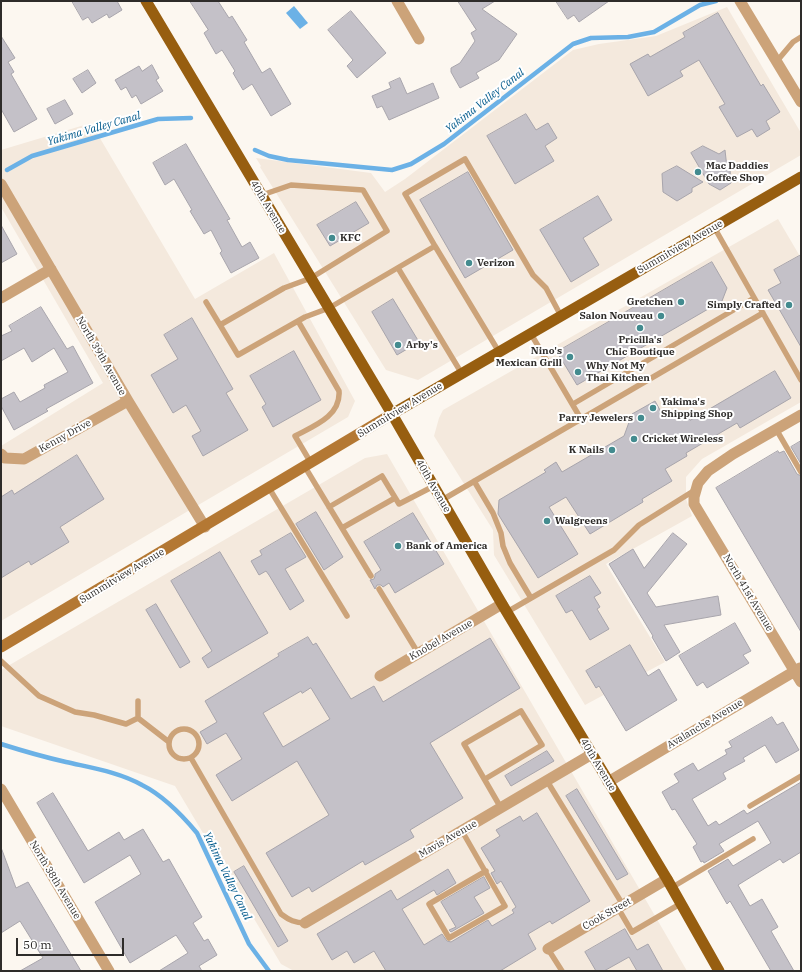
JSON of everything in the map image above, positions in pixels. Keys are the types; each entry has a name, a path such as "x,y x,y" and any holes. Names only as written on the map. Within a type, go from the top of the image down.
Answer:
{"main road":[{"name":"40th Avenue","path":"146,1 392,414 504,608 669,884 719,971"},
{"name":"Summitview Avenue","path":"1,647 205,527 392,414 801,177"}],"street":[{"path":"397,1 419,39"},
{"path":"740,1 801,102"},
{"name":"North 39th Avenue","path":"1,184 128,401 205,527"},
{"path":"1,298 51,269"},
{"name":"Kenny Drive","path":"1,454 5,458 24,459 128,401"},
{"path":"696,489 700,478 717,464 801,414"},
{"name":"North 41st Avenue","path":"696,489 694,504 798,669 801,682"},
{"name":"Knobel Avenue","path":"380,676 418,653 504,608"},
{"name":"Avalanche Avenue","path":"608,782 798,669"},
{"name":"Mavis Avenue","path":"305,923 592,754"},
{"name":"North 38th Avenue","path":"1,789 109,971"},
{"name":"Cook Street","path":"548,949 620,906 669,884"}],"lane":[{"path":"777,61 793,42 801,37"},
{"path":"499,352 405,194 465,159 533,275 546,288 561,316"},
{"path":"220,325 284,288 311,278 387,231 363,190 291,185 262,195"},
{"path":"714,227 801,380"},
{"path":"206,302 238,355 298,321 329,308 435,246"},
{"path":"398,268 462,374"},
{"path":"573,404 754,298"},
{"path":"442,500 763,313"},
{"path":"298,321 339,391 338,404 335,410 324,420 295,436 329,507 371,576"},
{"path":"531,334 581,419"},
{"path":"776,429 801,472"},
{"path":"329,507 382,476 399,504 434,486"},
{"path":"474,481 493,513 510,563 531,598"},
{"path":"269,488 347,616"},
{"path":"504,608 531,598 614,550 639,525 696,489"},
{"path":"342,528 395,498"},
{"path":"379,589 418,653"},
{"path":"1,661 39,696 75,712 94,715 126,724 138,718"},
{"path":"138,701 138,718"},
{"path":"485,779 542,745 521,711 464,744 501,808"},
{"path":"138,718 169,742"},
{"path":"182,729 192,732 198,740 199,745 195,754 191,758 186,759 177,758 170,751 169,742 170,737 182,729"},
{"path":"191,758 281,914 296,923 305,923"},
{"path":"750,806 801,776"},
{"path":"547,781 620,906 632,932 680,904"},
{"path":"462,830 486,871 506,906 449,938 429,904 486,871"},
{"path":"669,884 753,839"},
{"path":"548,949 562,971"}],"shaded area":[{"path":"727,7 801,133 801,155 418,380 386,370 260,167 261,166 256,158 371,173 385,192 405,179 573,50 599,44 656,36"},
{"path":"91,123 195,299 274,253 355,401 348,417 1,621 1,446 103,383 1,207 1,150"},
{"path":"778,219 801,258 801,402 702,459 686,477 686,499 692,516 606,564 665,662 585,705 494,555 493,530 434,436 439,418 443,410"},
{"path":"387,454 687,971 294,971 281,964 175,786 1,726 1,670 365,458"}],"water":[{"path":"294,6 308,23 300,29 286,13"}],"building":[{"path":"72,1 117,1 122,10 109,18 107,14 92,23 88,17 83,20"},
{"path":"190,1 218,1 229,18 232,16 247,40 244,42 262,73 270,68 291,104 271,116 252,84 243,90 233,73 235,71 222,50 216,54 204,33 208,30"},
{"path":"458,1 495,1 482,9 517,34 499,60 476,73 479,78 460,88 451,72 451,68 460,63 475,41 471,33 476,30"},
{"path":"556,1 609,1 579,22 574,15 568,19"},
{"path":"351,11 386,53 357,78 347,66 353,60 328,30"},
{"path":"718,13 761,86 763,84 780,112 766,121 770,129 757,137 752,129 737,137 719,107 725,104 699,60 680,71 683,76 648,96 630,64 648,54 650,57 685,37 683,33"},
{"path":"1,36 15,58 8,62 14,72 11,74 37,119 14,132 1,109"},
{"path":"152,65 159,78 156,80 163,91 141,104 136,95 132,98 126,87 121,90 115,80 139,66 142,71"},
{"path":"88,70 96,83 82,93 73,79"},
{"path":"400,78 407,94 433,83 439,98 389,120 382,106 377,108 372,96 391,88 389,83"},
{"path":"65,100 73,114 55,124 47,109"},
{"path":"526,114 536,130 548,123 557,138 545,146 554,161 515,184 487,136"},
{"path":"186,144 230,219 227,220 242,247 250,242 259,258 231,273 220,253 222,251 211,230 204,234 190,211 192,210 174,179 165,185 153,163"},
{"path":"703,146 719,154 725,150 727,168 730,170 731,183 720,190 709,184 691,153"},
{"path":"677,166 703,182 692,188 692,192 677,201 663,192 662,174"},
{"path":"468,172 513,250 465,278 420,200"},
{"path":"598,196 612,220 583,238 599,265 571,282 540,230"},
{"path":"356,202 369,223 330,246 317,225"},
{"path":"1,225 17,254 1,263"},
{"name":"Simply Crafted","path":"801,255 801,347 768,290 781,283 774,270"},
{"path":"712,262 727,288 722,301 577,385 557,352"},
{"path":"393,299 419,342 397,355 372,312"},
{"path":"41,307 67,349 73,346 93,383 46,409 48,411 14,430 1,406 1,399 14,392 20,402 45,388 44,385 68,372 54,348 32,362 24,348 1,361 1,336 12,331 9,326"},
{"path":"192,318 233,389 226,393 248,430 203,456 192,436 201,431 186,405 173,413 151,375 178,359 164,335"},
{"path":"294,351 321,400 273,427 262,407 266,404 250,376"},
{"path":"775,371 791,398 740,428 737,423 686,453 687,456 665,469 672,481 642,499 643,502 590,534 566,497 549,507 578,554 538,578 498,514 499,500 546,472 544,470 556,462 562,472 624,436 632,414 655,401 665,419 679,411 686,413 690,420"},
{"path":"801,441 801,464 791,447"},
{"path":"778,451 779,453 784,451 797,474 801,476 801,632 716,488"},
{"path":"77,455 104,499 60,527 69,542 31,565 29,561 1,578 1,497 12,490 14,494"},
{"path":"316,512 343,557 324,570 296,524"},
{"path":"413,513 444,564 395,593 389,583 383,587 381,585 377,585 375,589 370,580 374,579 375,574 381,570 364,542"},
{"path":"291,533 306,557 285,569 304,601 290,610 266,571 259,575 251,561 262,555 260,551"},
{"path":"673,533 687,544 647,593 656,607 718,596 721,615 664,625 680,652 666,661 652,637 653,636 609,564 633,549 644,568"},
{"path":"220,552 268,633 208,668 202,658 212,651 171,581"},
{"path":"590,576 601,593 594,597 600,607 597,609 609,629 590,640 572,610 566,613 556,596"},
{"path":"156,604 190,662 180,668 146,610"},
{"path":"735,623 751,651 743,655 749,663 707,688 703,682 697,686 679,656"},
{"path":"308,637 313,645 316,643 351,699 374,686 383,702 490,638 520,688 430,743 463,798 410,830 414,837 365,865 363,861 312,892 309,887 292,897 266,853 329,815 297,761 232,801 216,775 242,759 226,733 207,744 200,732 217,722 205,701 279,656 278,654","holes":["311,688 330,719 283,747 263,713 301,691 302,693"]},
{"path":"630,645 648,676 659,669 677,700 626,731 599,686 596,688 586,671"},
{"path":"772,717 777,725 783,722 799,750 776,763 765,745 743,758 745,761 723,773 726,779 692,799 708,826 716,821 719,825 744,810 747,814 801,782 801,852 783,863 780,859 738,885 750,906 762,899 778,927 771,931 794,971 771,971 730,901 727,904 708,871 728,859 733,866 771,843 758,821 719,844 724,851 704,863 703,861 701,862 693,847 697,844 675,809 672,810 662,792 679,782 674,774 693,763 698,771 727,754 725,750 732,747 729,742"},
{"path":"547,751 554,761 511,786 505,776"},
{"path":"577,789 628,874 617,880 566,796"},
{"path":"53,793 88,851 119,832 124,840 143,829 163,862 169,859 202,917 193,923 204,941 208,939 217,955 199,966 202,971 159,971 188,953 176,935 130,963 95,902 141,874 130,855 84,883 37,803"},
{"path":"537,813 590,901 552,924 550,921 528,934 536,949 500,971 386,971 374,951 354,963 347,951 332,960 317,934 391,890 397,900 448,869 456,883 437,895 434,890 402,909 424,945 442,934 447,941 451,942 488,920 492,926 514,913 512,910 516,907 501,881 497,884 491,873 495,871 481,848 500,836 496,830 520,816 523,821"},
{"path":"2,850 16,888 28,882 81,971 20,971 43,958 20,921 1,933"},
{"path":"244,866 288,941 278,947 234,872"},
{"path":"484,877 490,888 474,897 484,913 451,932 449,930 456,927 441,902"},
{"path":"625,929 637,950 648,944 663,971 637,971 629,957 604,971 596,971 585,952"}],"waterway":[{"name":"Yakima Valley Canal","path":"255,150 269,156 288,160 392,170 411,164 444,144 573,44 591,38 628,37 654,32 700,5 716,1"},
{"name":"Yakima Valley Canal","path":"7,170 32,156 158,119 191,118"},
{"name":"Yakima Valley Canal","path":"1,744 124,777 150,789 165,800 197,833 249,944 269,971"}],"place":[{"name":"Mac Daddies Coffee Shop","path":"698,172"},
{"name":"KFC","path":"332,238"},
{"name":"Verizon","path":"469,263"},
{"name":"Gretchen","path":"681,302"},
{"name":"Simply Crafted","path":"789,305"},
{"name":"Salon Nouveau","path":"661,316"},
{"name":"Pricilla's Chic Boutique","path":"640,328"},
{"name":"Arby's","path":"398,345"},
{"name":"Nino's Mexican Grill","path":"570,357"},
{"name":"Why Not My Thai Kitchen","path":"578,372"},
{"name":"Yakima's Shipping Shop","path":"653,408"},
{"name":"Parry Jewelers","path":"641,418"},
{"name":"Cricket Wireless","path":"634,439"},
{"name":"K Nails","path":"612,450"},
{"name":"Walgreens","path":"547,521"},
{"name":"Bank of America","path":"398,546"}]}
